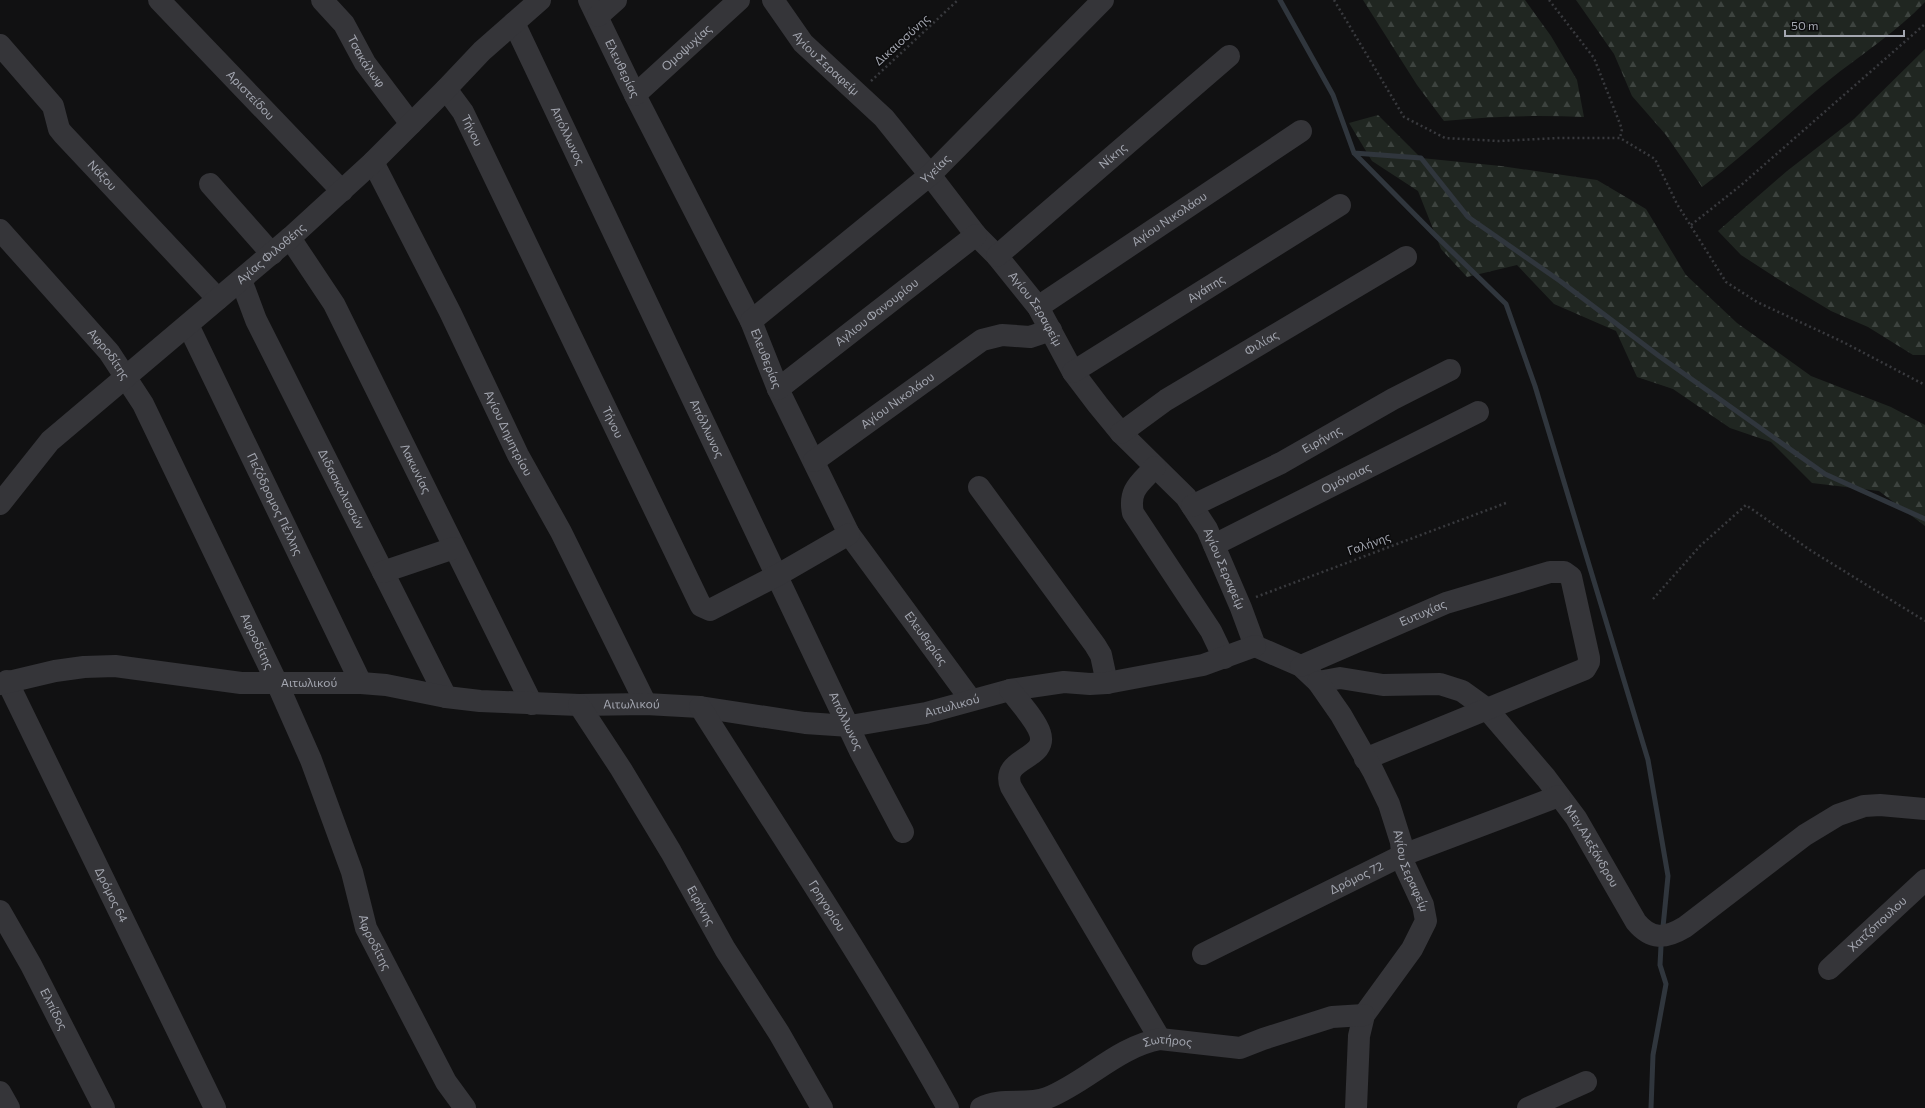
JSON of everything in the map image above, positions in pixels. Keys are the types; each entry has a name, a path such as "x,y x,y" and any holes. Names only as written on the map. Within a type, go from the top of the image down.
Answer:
{"street":[{"name":"Αριστείδου","path":"159,0 342,191"},
{"name":"Τσακάλωφ","path":"322,0 344,24 366,63 411,124"},
{"name":"Αγίας Φιλοθέης","path":"0,504 50,441 78,416 127,378 290,238 372,162 482,51 540,0"},
{"path":"594,8 616,0"},
{"name":"Ομοψυχίας","path":"634,95 740,0"},
{"name":"Αγίου Σεραφείμ","path":"773,0 803,43 884,118 930,175 976,236 997,256 1038,307 1073,372 1121,433 1186,497 1207,530 1214,545 1255,646"},
{"name":"Υγείας","path":"751,321 930,175 1103,0"},
{"name":"Ελευθερίας","path":"594,8 634,95 751,321 778,389 849,534 971,700"},
{"name":"Απόλλωνος","path":"514,23 850,726 860,751 903,832"},
{"name":"Νάξου","path":"0,45 53,106 59,129 62,134 218,299"},
{"name":"Νίκης","path":"997,256 1229,56"},
{"name":"Τήνου","path":"446,89 462,112 701,606 710,610 778,575 849,534"},
{"name":"Αγίου Νικολάου","path":"1038,307 1301,131"},
{"name":"Αγίου Δημητρίου","path":"372,162 450,312 518,455 561,532 646,704"},
{"path":"210,184 272,254"},
{"name":"Αγάπης","path":"1073,372 1340,205"},
{"name":"Αφροδίτης","path":"0,230 109,352 143,404 277,683 317,775 352,872 366,928 446,1082 465,1108"},
{"name":"Αγλιου Φανουρίου","path":"778,389 976,236"},
{"name":"Λακωνίας","path":"290,238 334,304 532,704"},
{"name":"Φιλίας","path":"1121,433 1166,400 1406,258"},
{"name":"Διδασκαλισσών","path":"241,280 256,320 446,697"},
{"name":"Πεζόδρομος Πέλλης","path":"188,325 361,683"},
{"name":"Αγίου Νικολάου","path":"814,461 982,340 1002,335 1030,337 1051,330"},
{"name":"Ειρήνης","path":"1192,506 1281,463 1393,399 1450,370"},
{"name":"Ομόνοιας","path":"1214,545 1478,412"},
{"path":"1156,467 1131,498 1133,513 1211,630 1224,658"},
{"path":"979,487 1101,654 1107,683"},
{"path":"382,572 454,548"},
{"name":"Ευτυχίας","path":"1301,666 1446,603 1550,572 1564,572 1568,574 1573,581 1589,658 1588,666 1582,671 1487,709"},
{"path":"1255,646 1301,666 1318,682"},
{"name":"Αιτωλικού","path":"4,682 84,667 115,666 241,683 361,683 386,685 446,697 480,701 532,704 646,704 700,707 805,723 850,726 926,713 1010,690 1064,682 1090,684 1107,683 1203,664 1255,646"},
{"name":"Μεγ.Αλεξάνδρου","path":"1318,682 1340,678 1383,685 1440,684 1462,691 1487,709 1576,818 1636,922 1648,934 1663,936 1669,935 1685,927 1805,835 1838,815 1864,806 1880,805 1925,809"},
{"name":"Δρόμος 64","path":"4,682 215,1108"},
{"name":"Αγίου Σεραφείμ","path":"1318,682 1341,715 1389,804 1401,842 1403,862 1423,905 1426,921 1412,949 1364,1015 1359,1036 1356,1108"},
{"path":"1010,690 1038,729 1041,739 1038,748 1012,768 1008,778 1011,787 1160,1039"},
{"name":"Ειρήνης","path":"579,705 621,769 671,852 725,949 779,1033 822,1108"},
{"name":"Γρηγορίου","path":"700,707 861,962 928,1072 948,1108"},
{"path":"1365,760 1487,709"},
{"name":"Δρόμος 72","path":"1203,954 1403,855 1559,796"},
{"name":"Χατζόπουλου","path":"1829,969 1925,880"},
{"name":"Ελπίδος","path":"0,912 31,965 104,1108"},
{"name":"Σωτήρος","path":"982,1108 995,1104 1038,1104 1138,1044 1160,1039 1240,1048 1332,1017 1364,1015"},
{"path":"1528,1108 1586,1082"},
{"path":"0,1092 9,1108"}],"path":[{"name":"Δικαιοσύνης","path":"857,93 958,0"},
{"path":"1334,0 1404,117 1445,138 1499,141 1558,138 1620,138 1655,159 1678,204 1726,282 1757,302 1843,342 1925,385"},
{"path":"1549,0 1594,58 1622,129 1620,138"},
{"path":"1691,225 1746,181 1925,24"},
{"name":"Γαλήνης","path":"1239,604 1506,503"},
{"path":"1653,599 1700,546 1746,504 1810,550 1925,621"}],"green space":[{"path":"1363,0 1525,0 1551,36 1577,80 1584,117 1514,116 1444,121 1417,85"},
{"path":"1576,0 1925,0 1925,2 1903,23 1828,81 1702,187 1666,135 1632,96 1614,54"},
{"path":"1925,49 1925,355 1913,355 1868,327 1831,311 1778,279 1741,255 1718,231 1787,171 1854,119"},
{"path":"1378,115 1421,158 1501,166 1597,180 1646,209 1686,275 1737,323 1811,376 1891,407 1925,425 1925,526 1879,491 1812,483 1771,442 1730,428 1673,389 1637,377 1616,331 1554,304 1517,265 1467,277 1441,249 1418,191 1372,161 1349,123"}],"waterway":[{"path":"1280,0 1333,95 1354,153 1506,304 1535,386 1648,760 1668,876 1663,927"},
{"path":"1354,153 1421,158 1468,217 1560,281 1659,356 1825,474 1925,519"},
{"path":"1651,1108 1653,1055 1666,984 1660,965 1661,946"}]}
